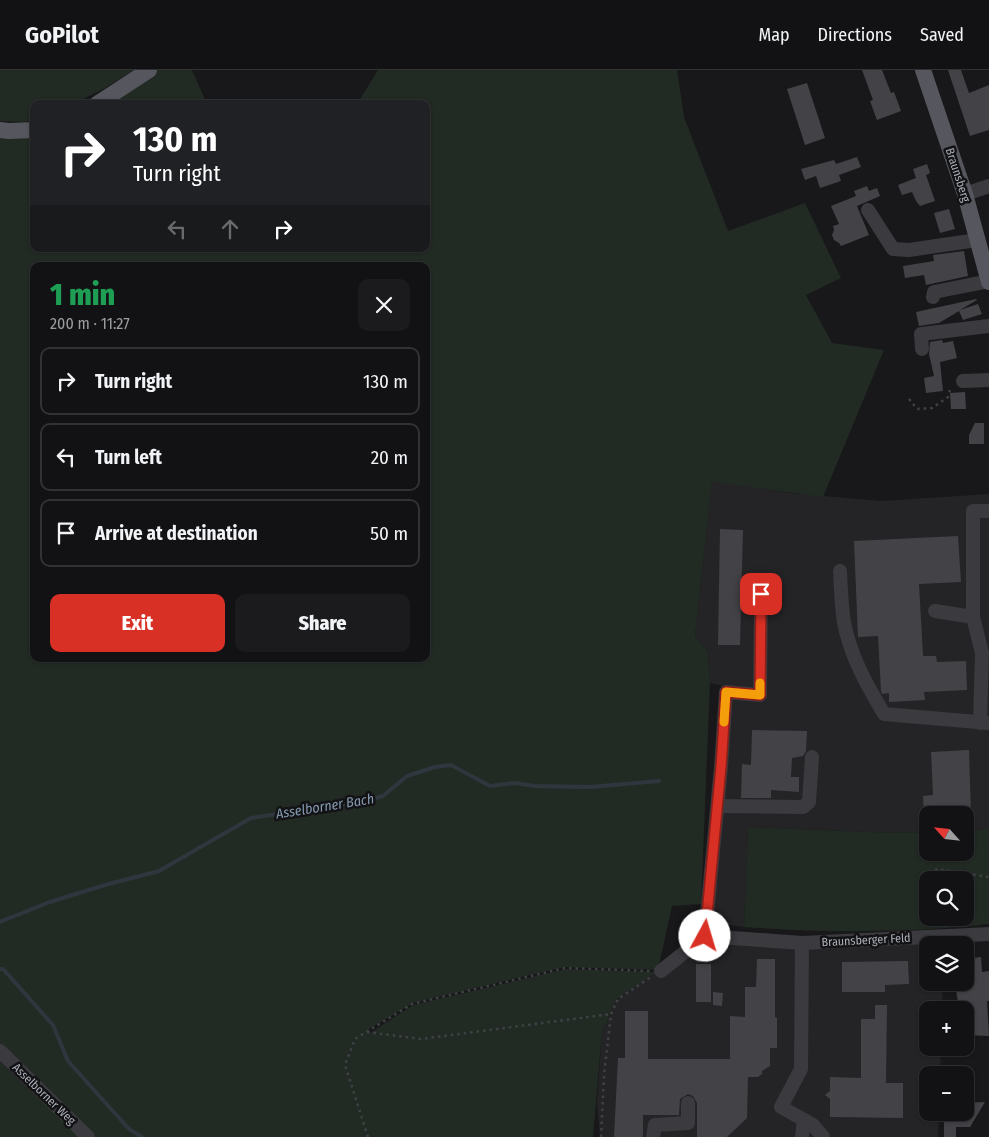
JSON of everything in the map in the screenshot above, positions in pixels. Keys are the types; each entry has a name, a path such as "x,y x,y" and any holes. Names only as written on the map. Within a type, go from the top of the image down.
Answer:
{"main road":[{"path":"103,100 149,70"},
{"name":"Braunsberg","path":"923,70 965,194 989,282"},
{"path":"0,130 30,130"}],"street":[{"path":"965,194 989,186"},
{"path":"868,210 893,249 909,250 977,240"},
{"path":"933,297 934,292 989,282"},
{"path":"922,349 921,334 989,326"},
{"path":"963,381 989,380"},
{"path":"840,571 844,622 850,645 864,680 884,714 984,723 982,653 973,617 974,511 989,510"},
{"path":"661,971 705,936 718,806 726,692 760,695 761,594"},
{"path":"935,611 973,617"},
{"path":"718,806 803,807 809,802 812,757"},
{"name":"Braunsberger Feld","path":"705,936 802,943 989,934"},
{"path":"802,943 801,1069 781,1107 813,1126 823,1137"},
{"name":"Asselborner Weg","path":"0,1051 88,1137"},
{"path":"653,1137 655,1125 688,1124 688,1103"},
{"path":"802,1137 804,1120"}],"path":[{"path":"909,399 917,409 932,408 948,397 952,383 963,381"},
{"path":"935,871 937,869 950,871"},
{"path":"974,875 989,877"},
{"path":"368,1137 345,1065 355,1039 412,1004 565,968 661,971"},
{"path":"601,1137 604,1075 611,1014 618,999 661,971"},
{"path":"367,1032 421,1039 611,1014"}],"shaded area":[{"path":"0,70 134,70 81,100 30,100 30,121 0,121"},
{"path":"158,70 192,70 205,100 116,100"},
{"path":"378,70 677,70 684,117 728,231 805,203 841,278 806,295 832,343 884,350 823,497 712,482 695,636 708,651 710,683 701,904 672,906 658,970 564,967 413,1003 369,1029 370,1033 413,1005 566,969 657,972 616,1000 602,1032 593,1137 93,1137 0,1047 0,138 30,137 30,252 430,252 430,100 359,100"},
{"path":"712,481 790,493 882,501 989,494 989,829 974,830 974,806 919,806 919,832 893,833 748,827 744,927 726,924 710,915 728,687 710,683 708,651 695,636"},
{"path":"748,827 893,833 919,832 919,861 974,861 974,830 989,829 989,924 974,925 974,871 919,871 919,926 968,926 866,931 744,927"},
{"path":"695,937 919,937 919,991 943,991 942,1001 919,1001 919,1056 941,1056 940,1066 919,1066 919,1121 939,1121 938,1137 600,1137 597,1102 602,1032 616,1000 657,972"},
{"path":"0,1054 84,1137 0,1137"}],"building":[{"path":"862,70 882,70 891,93 894,92 901,111 877,120 870,101 873,100"},
{"path":"948,70 961,70 969,93 989,85 989,130 970,136"},
{"path":"807,83 825,138 805,145 787,89"},
{"path":"857,157 861,167 839,175 841,181 820,188 816,176 805,180 801,169 834,160 836,164"},
{"path":"927,164 930,173 926,175 935,201 920,206 912,192 902,195 898,185 916,178 913,169"},
{"path":"867,186 869,191 877,188 880,196 857,206 869,235 841,246 834,240 832,235 833,226 839,224 831,206 856,196 854,191"},
{"path":"949,209 955,229 940,233 934,213"},
{"path":"964,251 968,276 926,285 924,275 905,278 903,266 934,261 933,255"},
{"path":"976,299 960,310 978,304 982,314 963,320 959,311 939,323 919,326 916,312"},
{"path":"942,340 943,343 953,341 957,358 940,362 943,391 926,393 924,378 934,376 929,354 930,342"},
{"path":"965,392 966,409 951,409 950,393"},
{"path":"975,423 984,423 984,444 969,444 969,435"},
{"path":"720,529 743,530 740,645 718,645"},
{"path":"958,536 961,582 919,584 923,656 936,656 937,662 966,661 967,690 924,692 925,700 889,702 889,693 882,694 881,691 878,636 858,637 854,541"},
{"path":"752,730 807,731 806,751 803,756 792,758 791,777 799,777 799,792 771,790 771,798 741,798 742,764 751,765"},
{"path":"969,750 971,806 924,806 923,796 933,795 931,752"},
{"path":"981,957 982,972 989,971 989,1001 987,1001 989,1036 974,1035 974,1001 958,1001 956,991 974,991 974,958"},
{"path":"757,959 775,959 777,1048 770,1048 770,1066 762,1071 762,1074 758,1077 748,1077 747,1118 727,1137 697,1137 697,1103 693,1096 688,1094 680,1099 679,1115 643,1115 643,1137 614,1137 618,1058 625,1058 625,1011 648,1011 648,1059 730,1059 730,1016 745,1017 745,987 756,987"},
{"path":"908,961 909,984 885,985 885,992 842,992 842,962"},
{"path":"696,964 711,964 711,1002 696,1002"},
{"path":"713,992 723,993 722,1006 713,1005"},
{"path":"875,1005 887,1005 886,1083 903,1083 903,1118 830,1117 830,1099 825,1095 830,1091 830,1077 861,1078 861,1019 875,1019"},
{"path":"985,1102 974,1120 974,1103"},
{"path":"944,1121 974,1121 970,1127 956,1127 956,1137 944,1137"}],"waterway":[{"name":"Asselborner Bach","path":"0,922 50,902 159,871 251,818 366,801 383,796 407,776 435,767 451,765 490,786 515,783 535,786 590,787 659,781"},
{"name":"Asselborner Bach","path":"0,969 3,969 53,1025 68,1061 129,1129 142,1137"}],"slow traffic":[{"path":"724,722 726,692 760,695 760,683"}],"route":[{"path":"705,936 726,692 760,695 761,594"}]}
